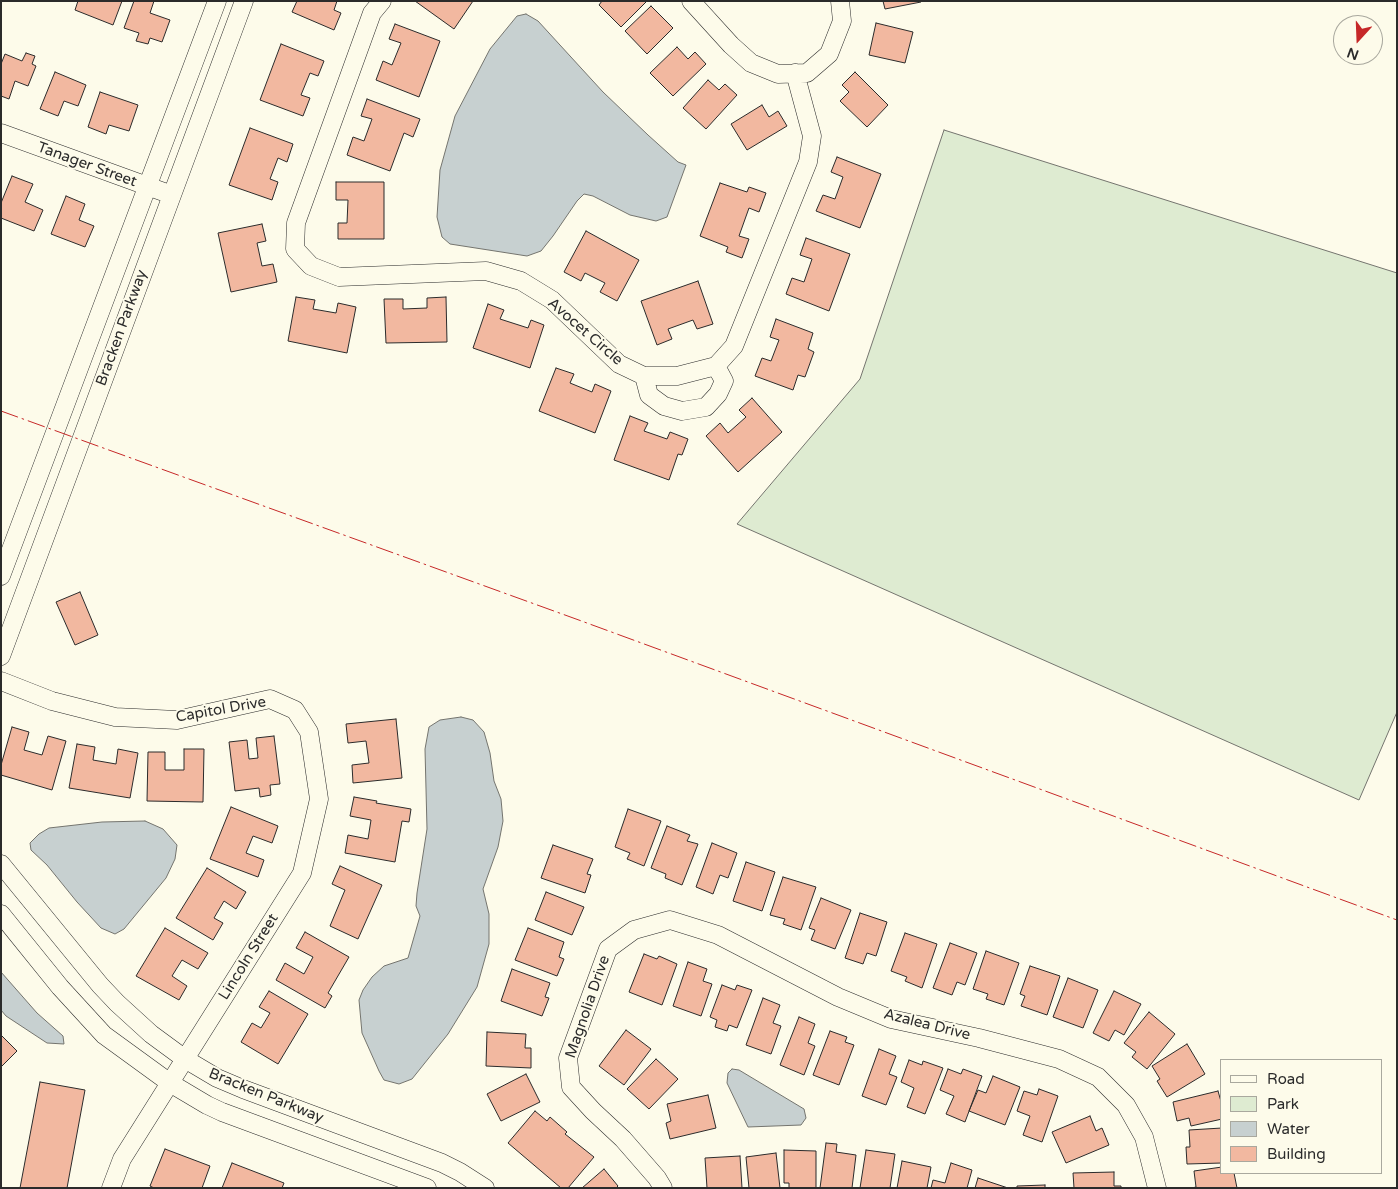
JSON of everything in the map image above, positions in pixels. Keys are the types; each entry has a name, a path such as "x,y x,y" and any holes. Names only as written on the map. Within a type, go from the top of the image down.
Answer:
{"street":[{"name":"Bracken Parkway","path":"1,576 217,1"},
{"name":"Bracken Parkway","path":"1,656 244,1"},
{"name":"Avocet Circle","path":"382,1 372,13 296,223 295,249 311,266 339,277 486,271 521,281 552,300 619,364 644,376 677,376 716,366"},
{"path":"691,1 731,45 751,63 778,74 807,73 829,54 842,21 840,1"},
{"path":"644,376 649,395 664,406 682,411 706,408 718,394 724,381 716,366 734,346 808,162 812,136 796,73"},
{"name":"Tanager Street","path":"1,133 172,195"},
{"path":"96,320 122,329"},
{"name":"Capitol Drive","path":"1,681 52,701 115,717 177,720 270,699 294,710"},
{"name":"Lincoln Street","path":"111,1188 122,1159 302,873 319,799 309,732 294,710"},
{"name":"Bracken Parkway","path":"4,874 116,1003 150,1034 185,1059 217,1078 242,1089 442,1163 485,1188"},
{"name":"Bracken Parkway","path":"1,914 60,987 104,1035 170,1083 222,1112 427,1188"},
{"name":"Azalea Drive","path":"670,920 718,935 838,997 891,1019 979,1038 1059,1059 1098,1077 1126,1105 1144,1137 1157,1188"},
{"name":"Magnolia Drive","path":"663,1188 657,1178 623,1139 571,1087 568,1058 608,949 634,930 670,920"}],"green space":[{"path":"944,130 1397,273 1397,712 1359,800 737,524 860,379"}],"water":[{"path":"526,14 538,21 603,92 648,135 678,162 686,165 667,217 656,221 630,215 593,196 584,194 541,251 527,256 450,244 442,237 437,217 440,170 455,116 490,49 517,16"},
{"path":"461,717 473,720 484,732 490,753 494,781 501,799 503,821 498,847 483,889 489,914 489,944 477,987 448,1034 412,1079 399,1084 384,1080 379,1071 362,1033 359,1000 372,977 384,966 408,958 420,916 416,906 427,829 425,749 429,727 440,720"},
{"path":"145,821 163,829 177,845 175,859 166,878 124,929 115,934 101,928 47,865 31,850 30,843 49,828 102,822"},
{"path":"1,972 37,1013 63,1036 64,1044 47,1043 6,1016 1,1010"},
{"path":"732,1069 739,1070 804,1109 806,1118 801,1125 748,1127 727,1083 728,1073"}],"building":[{"path":"78,1 122,1 113,25 75,10"},
{"path":"134,1 154,1 150,13 170,20 162,42 150,38 148,44 136,41 139,33 124,28"},
{"path":"297,1 337,1 334,10 341,13 334,30 292,12"},
{"path":"415,1 473,1 454,29"},
{"path":"602,1 646,2 621,27 599,5"},
{"path":"883,1 920,1 921,2 885,9"},
{"path":"651,6 673,28 647,54 625,31"},
{"path":"876,23 913,32 905,63 869,55"},
{"path":"395,24 440,41 419,97 376,80 383,61 392,65 401,43 389,39"},
{"path":"281,44 324,61 318,76 310,73 301,95 310,98 303,116 260,100"},
{"path":"677,47 688,59 695,52 706,64 673,96 650,73"},
{"path":"26,53 35,56 32,64 36,66 28,86 15,81 9,99 1,96 1,64 5,54 22,61"},
{"path":"55,72 86,85 78,106 64,101 58,116 40,109"},
{"path":"855,72 888,105 867,127 840,101 849,92 842,85"},
{"path":"708,80 719,90 725,84 737,95 706,129 683,108"},
{"path":"100,92 138,105 129,131 109,125 106,134 88,127"},
{"path":"367,99 420,119 413,137 404,133 390,171 347,155 353,137 364,141 372,119 361,116"},
{"path":"762,105 769,117 778,111 787,126 747,150 731,124"},
{"path":"250,128 293,144 287,162 278,158 270,179 278,182 272,200 229,185"},
{"path":"837,157 881,174 860,228 816,211 823,195 835,199 843,177 831,172"},
{"path":"12,176 33,184 25,202 43,210 34,231 1,218 1,203"},
{"path":"336,182 384,182 384,239 338,239 338,223 347,223 348,200 336,200"},
{"path":"720,183 747,192 749,187 766,193 759,212 749,208 739,236 749,239 742,258 726,252 728,247 700,236"},
{"path":"66,196 85,204 79,220 94,226 85,247 51,234"},
{"path":"262,224 266,241 257,243 262,266 273,264 277,282 231,292 218,233"},
{"path":"586,231 639,260 617,301 600,292 605,283 585,273 581,281 564,272"},
{"path":"806,238 850,254 829,311 786,294 792,278 804,282 812,259 800,255"},
{"path":"698,281 713,324 697,329 693,320 668,329 672,339 657,345 641,301"},
{"path":"296,297 315,300 313,309 336,313 338,303 356,307 347,353 288,341"},
{"path":"446,297 447,342 386,343 384,299 403,299 403,309 427,308 427,298"},
{"path":"488,304 504,310 500,319 528,328 531,320 544,325 530,368 473,348"},
{"path":"776,319 813,333 808,349 814,352 805,377 798,375 793,390 755,376 762,358 771,361 779,340 770,337"},
{"path":"556,368 574,374 570,383 592,392 595,384 611,391 595,433 539,411"},
{"path":"752,398 782,432 738,472 706,436 720,423 728,433 746,417 739,410"},
{"path":"630,416 648,423 644,431 667,439 670,432 688,439 682,455 678,454 669,480 614,460"},
{"path":"80,592 98,635 75,645 56,602"},
{"path":"396,719 402,778 353,783 352,765 369,763 366,741 348,743 346,724"},
{"path":"12,727 29,732 24,750 42,755 48,736 66,741 52,790 1,775 1,765"},
{"path":"274,736 280,784 270,785 271,795 260,797 259,788 235,791 229,742 247,740 249,759 258,758 256,738"},
{"path":"77,744 95,747 93,760 116,764 118,749 138,753 130,798 69,788"},
{"path":"184,749 204,749 203,802 147,801 148,752 165,752 165,770 184,770"},
{"path":"354,797 411,809 409,822 402,821 395,862 345,853 348,835 368,839 371,820 350,816"},
{"path":"231,807 278,826 272,843 253,836 246,853 264,860 258,877 210,859"},
{"path":"628,809 661,821 644,866 627,859 630,853 615,847"},
{"path":"667,826 690,835 687,841 698,844 682,885 665,878 666,874 651,868"},
{"path":"712,843 737,853 728,878 720,875 713,894 696,887"},
{"path":"553,845 593,859 587,874 591,875 585,893 541,878"},
{"path":"746,862 775,872 762,911 733,901"},
{"path":"340,866 382,885 358,939 330,926 345,890 332,884"},
{"path":"207,868 246,892 236,909 224,901 214,918 223,923 213,940 176,918"},
{"path":"783,877 816,887 801,930 783,924 785,919 770,915"},
{"path":"546,892 584,907 572,935 535,920"},
{"path":"821,898 851,910 835,949 811,940 815,930 809,928"},
{"path":"860,913 887,922 876,956 867,953 863,964 845,958"},
{"path":"165,928 208,953 198,969 182,960 172,976 187,986 179,1000 136,976"},
{"path":"528,928 564,942 559,957 564,959 557,976 515,960"},
{"path":"305,932 349,957 328,993 332,996 325,1008 276,980 285,963 304,974 313,957 296,948"},
{"path":"905,933 937,944 922,988 905,981 907,977 891,971"},
{"path":"950,943 977,953 965,985 957,982 952,995 933,988"},
{"path":"986,951 1019,963 1004,1005 986,999 988,994 973,989"},
{"path":"644,954 657,959 659,956 677,964 662,1005 629,992"},
{"path":"688,962 707,969 703,981 712,984 701,1016 673,1006"},
{"path":"1030,966 1060,976 1047,1015 1021,1006 1025,996 1020,994"},
{"path":"512,969 550,983 545,997 549,998 542,1016 501,1001"},
{"path":"1068,978 1098,990 1083,1028 1053,1017"},
{"path":"722,985 735,990 737,985 752,990 737,1028 729,1025 727,1031 715,1027 717,1020 710,1017"},
{"path":"269,991 308,1014 278,1064 241,1042 252,1023 261,1028 270,1013 259,1007"},
{"path":"1114,991 1141,1004 1124,1035 1115,1030 1109,1041 1093,1033"},
{"path":"763,998 780,1005 773,1023 781,1026 771,1054 746,1045"},
{"path":"1149,1012 1175,1034 1147,1069 1132,1057 1136,1052 1124,1043"},
{"path":"799,1017 815,1024 808,1043 815,1046 804,1075 780,1065"},
{"path":"626,1030 651,1049 624,1085 599,1066"},
{"path":"830,1031 847,1037 845,1042 854,1045 839,1085 813,1075"},
{"path":"487,1032 526,1034 525,1048 531,1048 531,1068 486,1066"},
{"path":"1,1035 17,1051 1,1067"},
{"path":"1187,1044 1205,1074 1167,1097 1157,1081 1160,1079 1152,1066"},
{"path":"879,1049 896,1056 889,1074 897,1077 886,1105 862,1096"},
{"path":"656,1059 678,1079 649,1109 627,1089"},
{"path":"909,1060 922,1065 923,1061 943,1068 925,1114 907,1107 914,1088 901,1082"},
{"path":"948,1069 961,1074 963,1069 982,1076 965,1122 946,1114 954,1096 940,1090"},
{"path":"526,1074 540,1102 501,1121 487,1094"},
{"path":"993,1076 1020,1087 1005,1125 969,1111 978,1090 986,1093"},
{"path":"40,1082 85,1090 67,1188 20,1188"},
{"path":"1039,1089 1058,1096 1042,1142 1023,1135 1030,1116 1017,1111 1024,1091 1037,1095"},
{"path":"1218,1091 1220,1098 1220,1119 1191,1126 1189,1118 1177,1121 1173,1102"},
{"path":"708,1095 716,1128 670,1139 666,1123 671,1121 667,1104"},
{"path":"535,1111 547,1121 550,1117 567,1132 565,1134 594,1157 568,1188 561,1188 508,1143"},
{"path":"1090,1116 1096,1131 1102,1128 1109,1145 1066,1163 1052,1132"},
{"path":"1220,1128 1220,1163 1187,1164 1186,1147 1190,1147 1189,1130"},
{"path":"826,1143 837,1144 836,1152 856,1155 852,1188 820,1188"},
{"path":"165,1149 210,1166 202,1188 154,1188 150,1186"},
{"path":"784,1150 816,1151 816,1188 789,1188 789,1183 784,1183"},
{"path":"866,1150 895,1154 890,1188 860,1188"},
{"path":"776,1153 780,1188 749,1188 746,1157"},
{"path":"740,1156 742,1188 707,1188 705,1158"},
{"path":"902,1161 931,1167 927,1188 897,1188"},
{"path":"232,1163 284,1183 282,1188 222,1188"},
{"path":"951,1163 972,1170 967,1188 931,1188 933,1180 945,1183"},
{"path":"1220,1167 1220,1174 1234,1174 1237,1188 1192,1188 1196,1187 1194,1171"},
{"path":"604,1169 618,1186 616,1188 582,1188"},
{"path":"1114,1172 1114,1186 1121,1186 1121,1188 1074,1188 1073,1173"},
{"path":"978,1178 1008,1188 975,1188"},
{"path":"1045,1185 1045,1188 1017,1188 1017,1186"}],"power":[{"path":"1,411 576,619 1397,920"}]}
